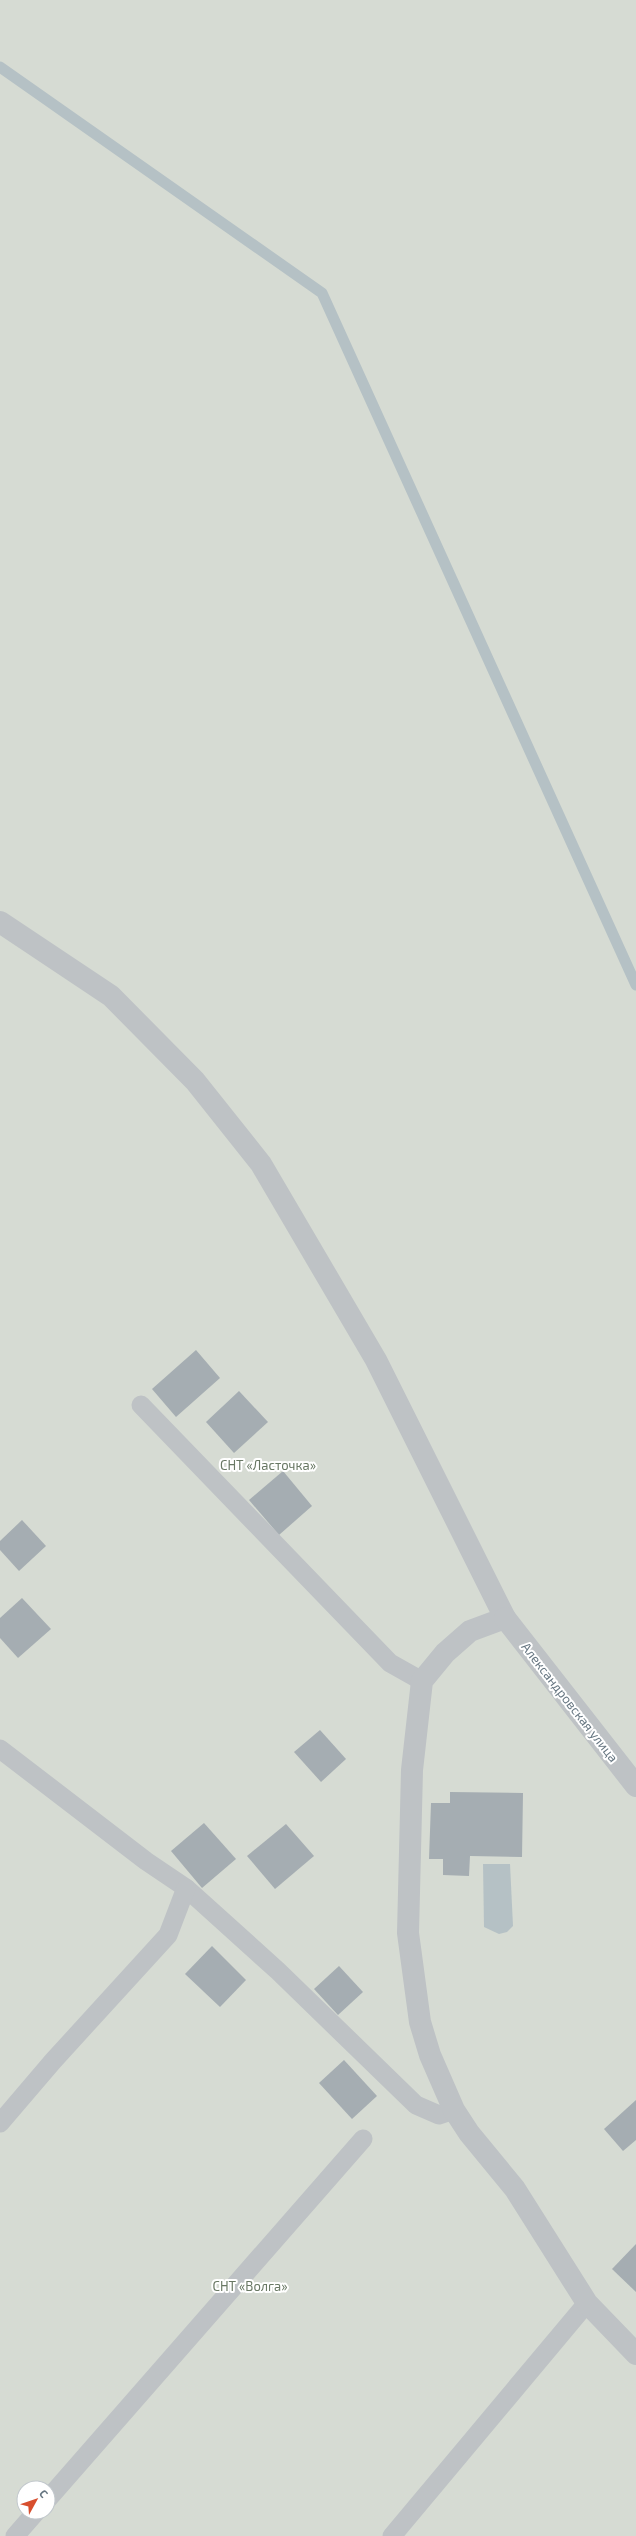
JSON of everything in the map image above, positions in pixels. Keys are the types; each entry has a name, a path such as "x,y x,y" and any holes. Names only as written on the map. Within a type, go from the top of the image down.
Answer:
{"street":[{"name":"Александровская улица","path":"0,922 111,996 195,1080 261,1164 376,1360 505,1618 636,1786"},
{"path":"505,1618 470,1631 445,1653 422,1681 412,1770 408,1933 420,2022 430,2055 454,2110 515,2189 588,2303 636,2354"}],"lane":[{"path":"141,1405 390,1663 422,1681"},
{"path":"1,1755 140,1857 186,1888 278,1971 416,2106 439,2115 454,2110"},
{"path":"0,2123 53,2061 168,1935 186,1888"},
{"path":"56,2490 363,2139"},
{"path":"392,2536 588,2303"},
{"path":"15,2536 29,2520"}],"green space":[{"path":"0,0 636,0 636,2536 0,2536"}],"shaded area":[{"path":"483,1864 510,1864 513,1926 507,1932 499,1934 484,1927"}],"building":[{"path":"196,1350 220,1378 176,1417 152,1389"},
{"path":"239,1391 268,1422 234,1453 206,1422"},
{"path":"283,1471 312,1506 279,1535 249,1500"},
{"path":"22,1520 46,1546 19,1571 0,1550 0,1541"},
{"path":"22,1598 51,1629 18,1658 0,1638 0,1618"},
{"path":"320,1730 346,1759 321,1782 294,1752"},
{"path":"450,1792 523,1793 522,1857 470,1856 469,1876 443,1875 443,1859 429,1859 431,1803 450,1803"},
{"path":"204,1823 236,1859 202,1888 171,1851"},
{"path":"286,1824 314,1856 275,1889 247,1856"},
{"path":"212,1946 246,1980 220,2007 185,1974"},
{"path":"339,1966 363,1992 338,2015 314,1989"},
{"path":"344,2060 377,2096 352,2119 319,2083"},
{"path":"636,2100 636,2140 623,2151 604,2129"},
{"path":"636,2244 636,2292 612,2269"}],"waterway":[{"path":"0,67 322,293 636,985"}],"park label":[{"name":"СНТ «Ласточка»","path":"268,1465"},
{"name":"СНТ «Волга»","path":"250,2286"}]}
